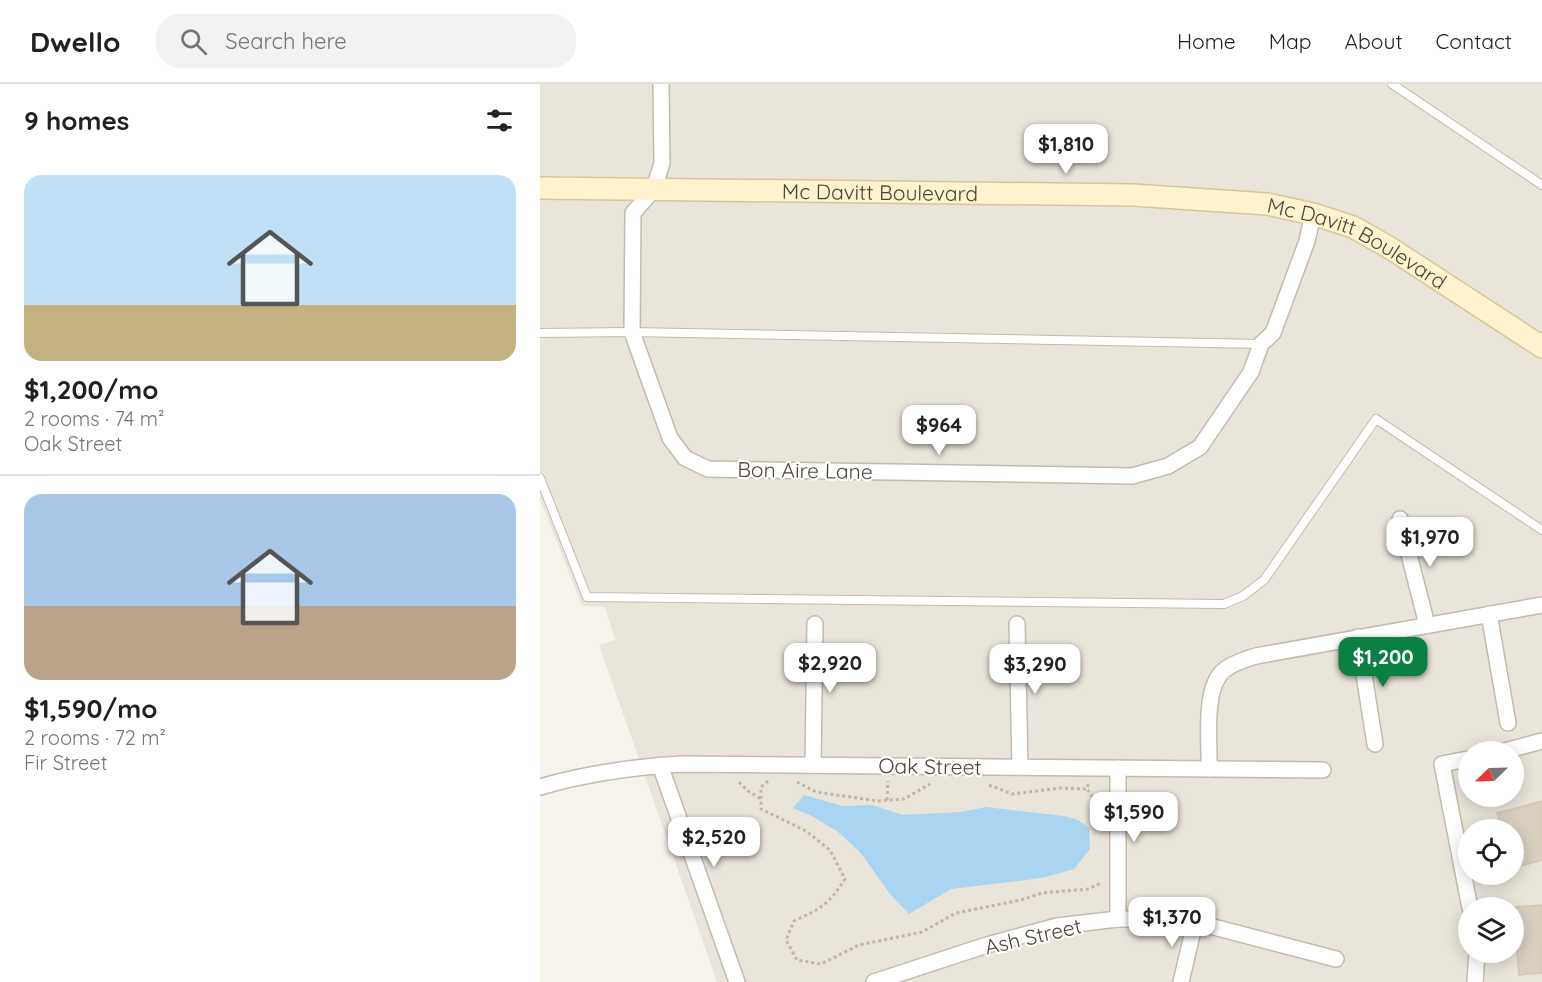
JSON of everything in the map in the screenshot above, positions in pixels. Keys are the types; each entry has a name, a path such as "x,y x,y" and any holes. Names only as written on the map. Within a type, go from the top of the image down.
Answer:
{"street":[{"path":"654,189 662,163 661,84"},
{"name":"Mc Davitt Boulevard","path":"540,188 1133,195 1267,204 1353,226 1542,347"},
{"name":"Bon Aire Lane","path":"654,189 633,213 632,332 670,438 684,458 708,469 1132,476 1168,466 1200,447 1251,372 1261,344 1273,333 1307,241 1312,214"},
{"path":"1400,519 1427,625"},
{"path":"1209,769 1210,699 1222,672 1242,660 1542,604"},
{"path":"1489,614 1508,723"},
{"path":"813,765 814,624"},
{"path":"1017,624 1020,767"},
{"path":"1358,637 1375,744"},
{"path":"1524,746 1542,741"},
{"path":"1458,761 1442,764 1468,897"},
{"path":"660,765 737,982"},
{"name":"Oak Street","path":"540,787 561,780 619,769 660,765 1323,770"},
{"path":"1118,768 1118,919"},
{"name":"Ash Street","path":"874,982 987,945 1057,926 1118,919 1183,919 1336,959"},
{"path":"1181,982 1195,922"},
{"path":"1475,982 1476,963"}],"lane":[{"path":"1392,84 1542,185"},
{"path":"540,333 632,332 1261,344"},
{"path":"540,478 587,597 1224,604 1243,596 1264,580 1376,419 1542,530"}],"path":[{"path":"731,764 735,777 748,791 761,799"},
{"path":"1091,768 1087,789 1100,806 1102,815"},
{"path":"769,779 761,787 761,809 806,831 830,850 845,879 831,900 818,910 794,921 786,940 797,960 821,964 859,945 922,932 956,913 1021,900 1042,893 1088,889 1101,884 1101,875"},
{"path":"796,782 816,792 878,801 904,799 934,781"},
{"path":"982,782 1012,794 1061,788 1087,789"}],"shaded area":[{"path":"540,84 1542,84 1542,982 717,982 599,645 615,640 605,607 582,606 540,499"}],"water":[{"path":"804,795 843,806 872,805 903,815 961,812 986,807 1064,816 1078,820 1089,828 1090,849 1074,869 1042,878 951,889 909,914 890,894 860,852 838,832 812,816 793,808"}],"building":[{"path":"1542,801 1542,860 1524,865 1524,819 1498,819 1497,813"},
{"path":"1542,905 1542,973 1519,975 1518,963 1524,963 1524,906"}]}
